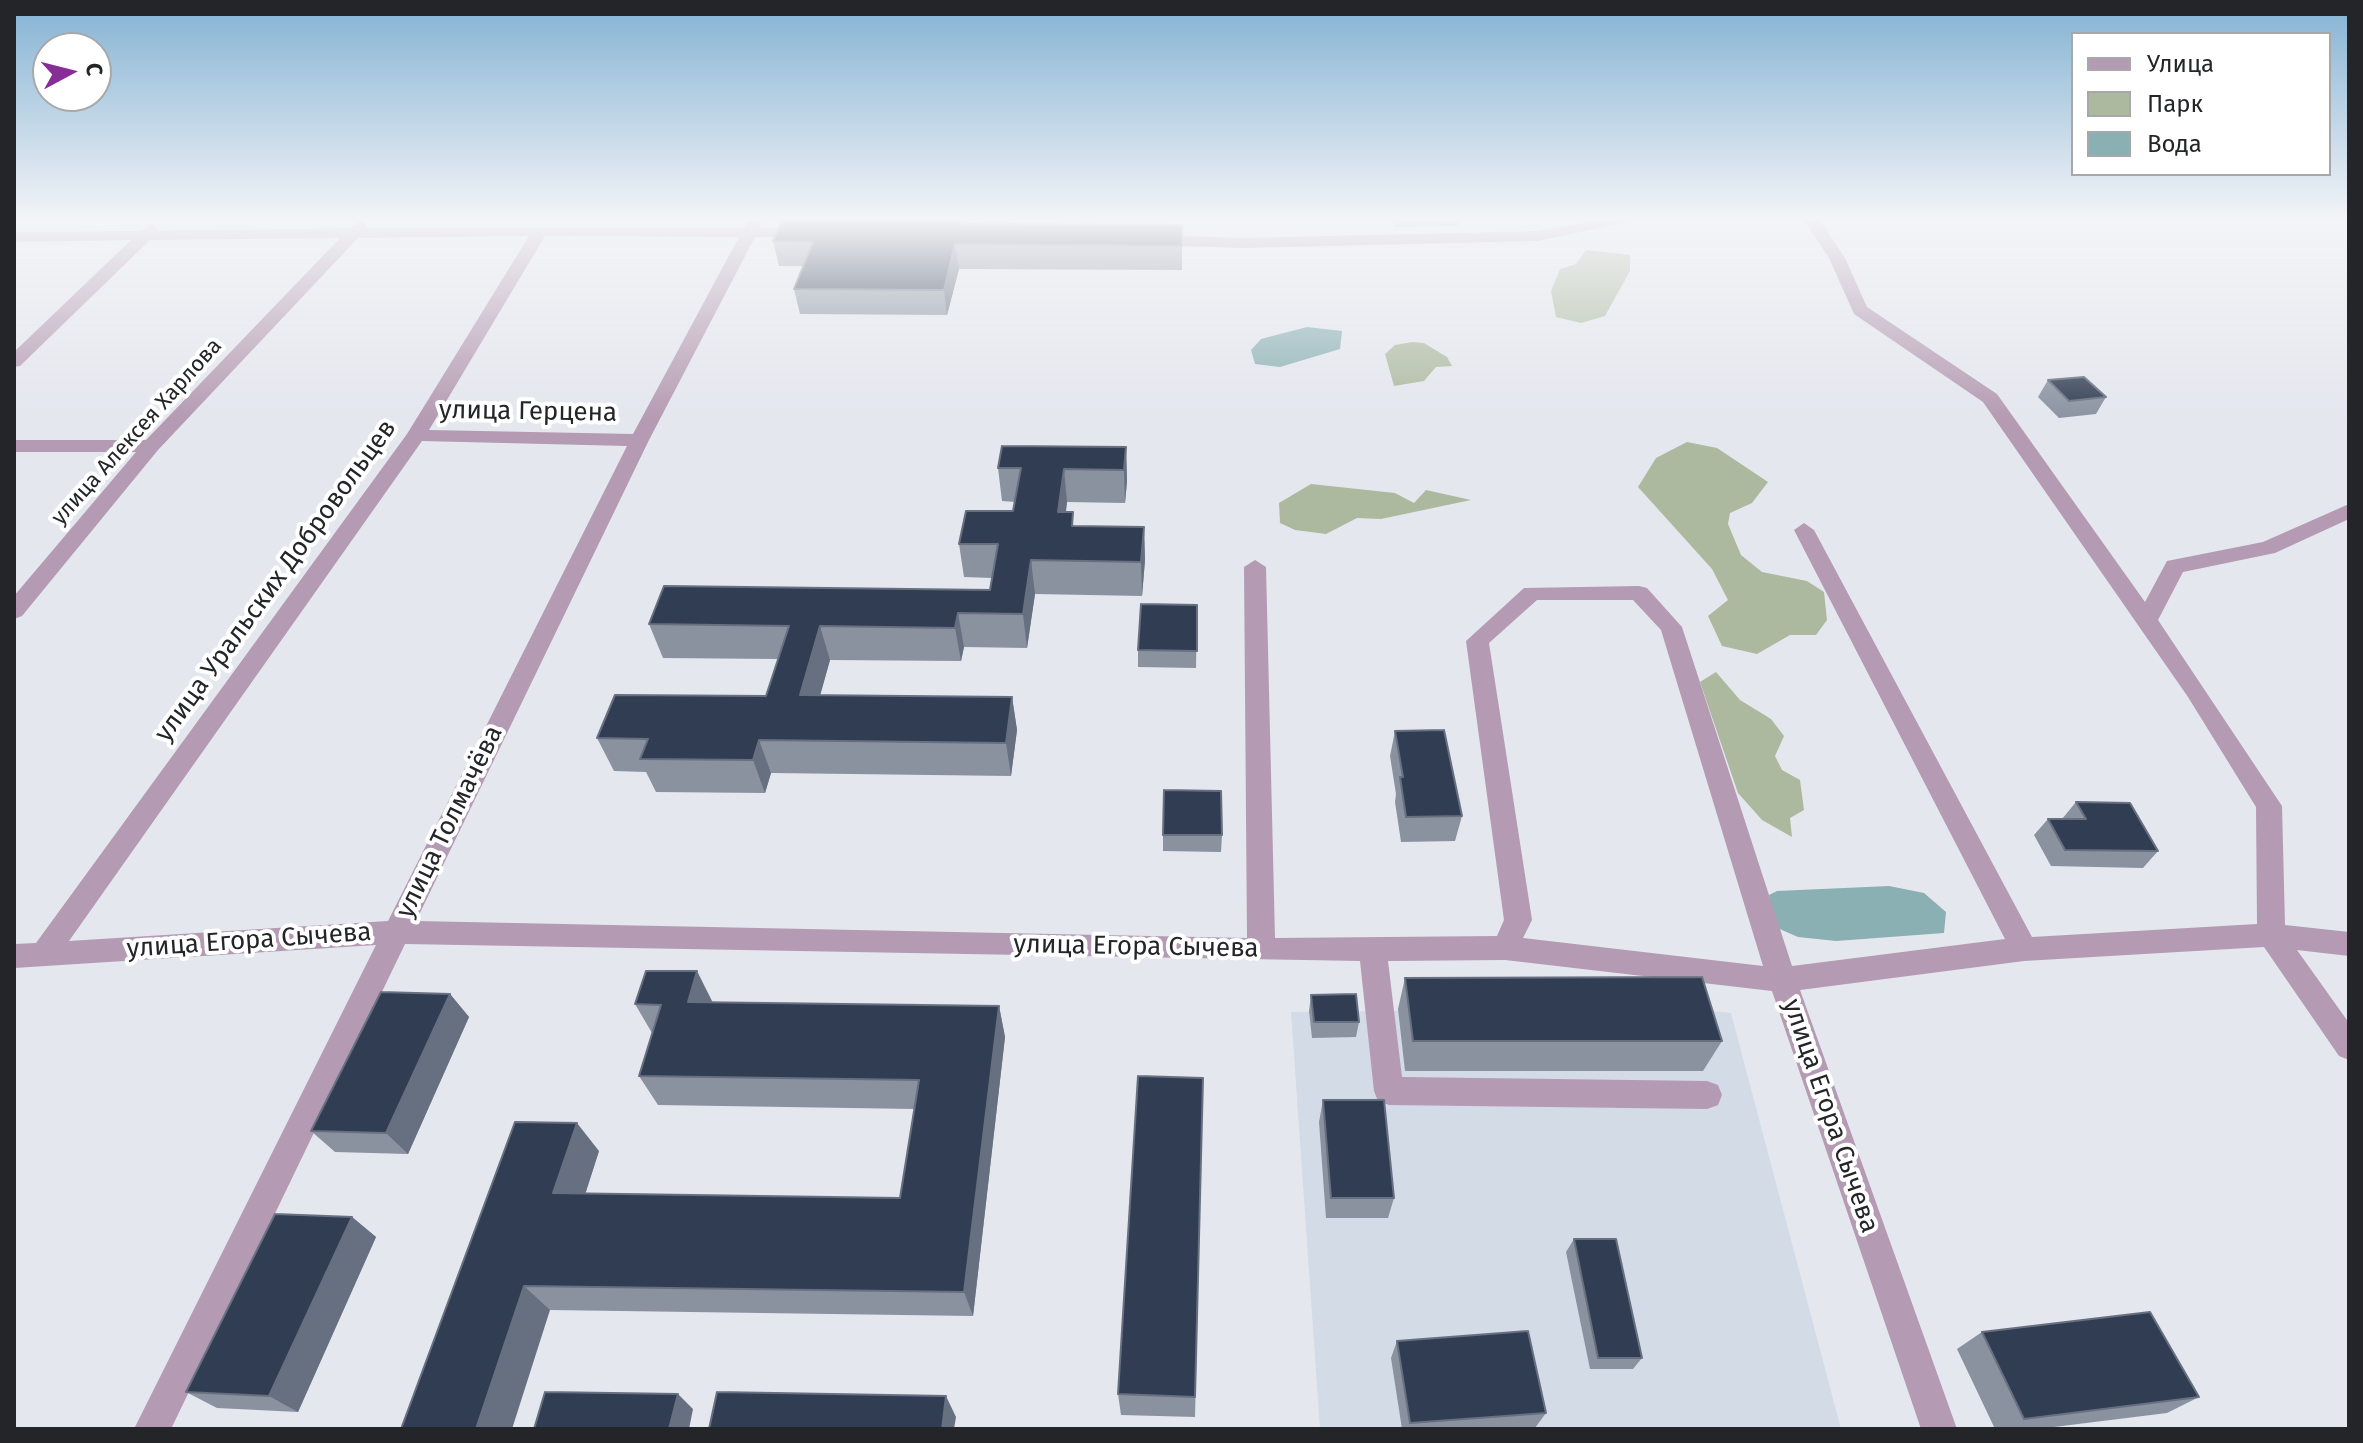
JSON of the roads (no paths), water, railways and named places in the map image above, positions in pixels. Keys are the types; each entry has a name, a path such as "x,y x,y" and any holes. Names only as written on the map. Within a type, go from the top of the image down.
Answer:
{"street":[{"path":"14,362 93,286"},
{"name":"улица Алексея Харлова","path":"14,611 151,446 303,286"},
{"name":"улица Уральских Добровольцев","path":"44,954 416,435 506,286"},
{"name":"улица Толмачёва","path":"152,1429 639,440 721,286"},
{"path":"1850,286 1860,310 1990,398 2147,620 2269,806 2271,935 2349,1047"},
{"name":"улица Герцена","path":"416,435 639,440"},
{"path":"14,446 151,446"},
{"path":"2147,620 2175,566 2268,548 2349,511"},
{"path":"1804,530 2024,949"},
{"path":"1255,567 1261,950"},
{"path":"1505,948 1518,920 1477,641 1532,593 1639,593 1671,627 1782,980 2024,949 2271,935 2349,944"},
{"name":"улица Егора Сычева","path":"14,956 396,932 1261,950 1505,948 1782,980 1939,1429"},
{"path":"1373,950 1389,1091 1707,1095"}],"water":[{"path":"1307,327 1342,331 1340,349 1280,367 1255,364 1251,350 1261,339"},
{"path":"1889,886 1924,893 1946,912 1944,933 1836,941 1798,937 1775,927 1769,895 1777,891"}]}
